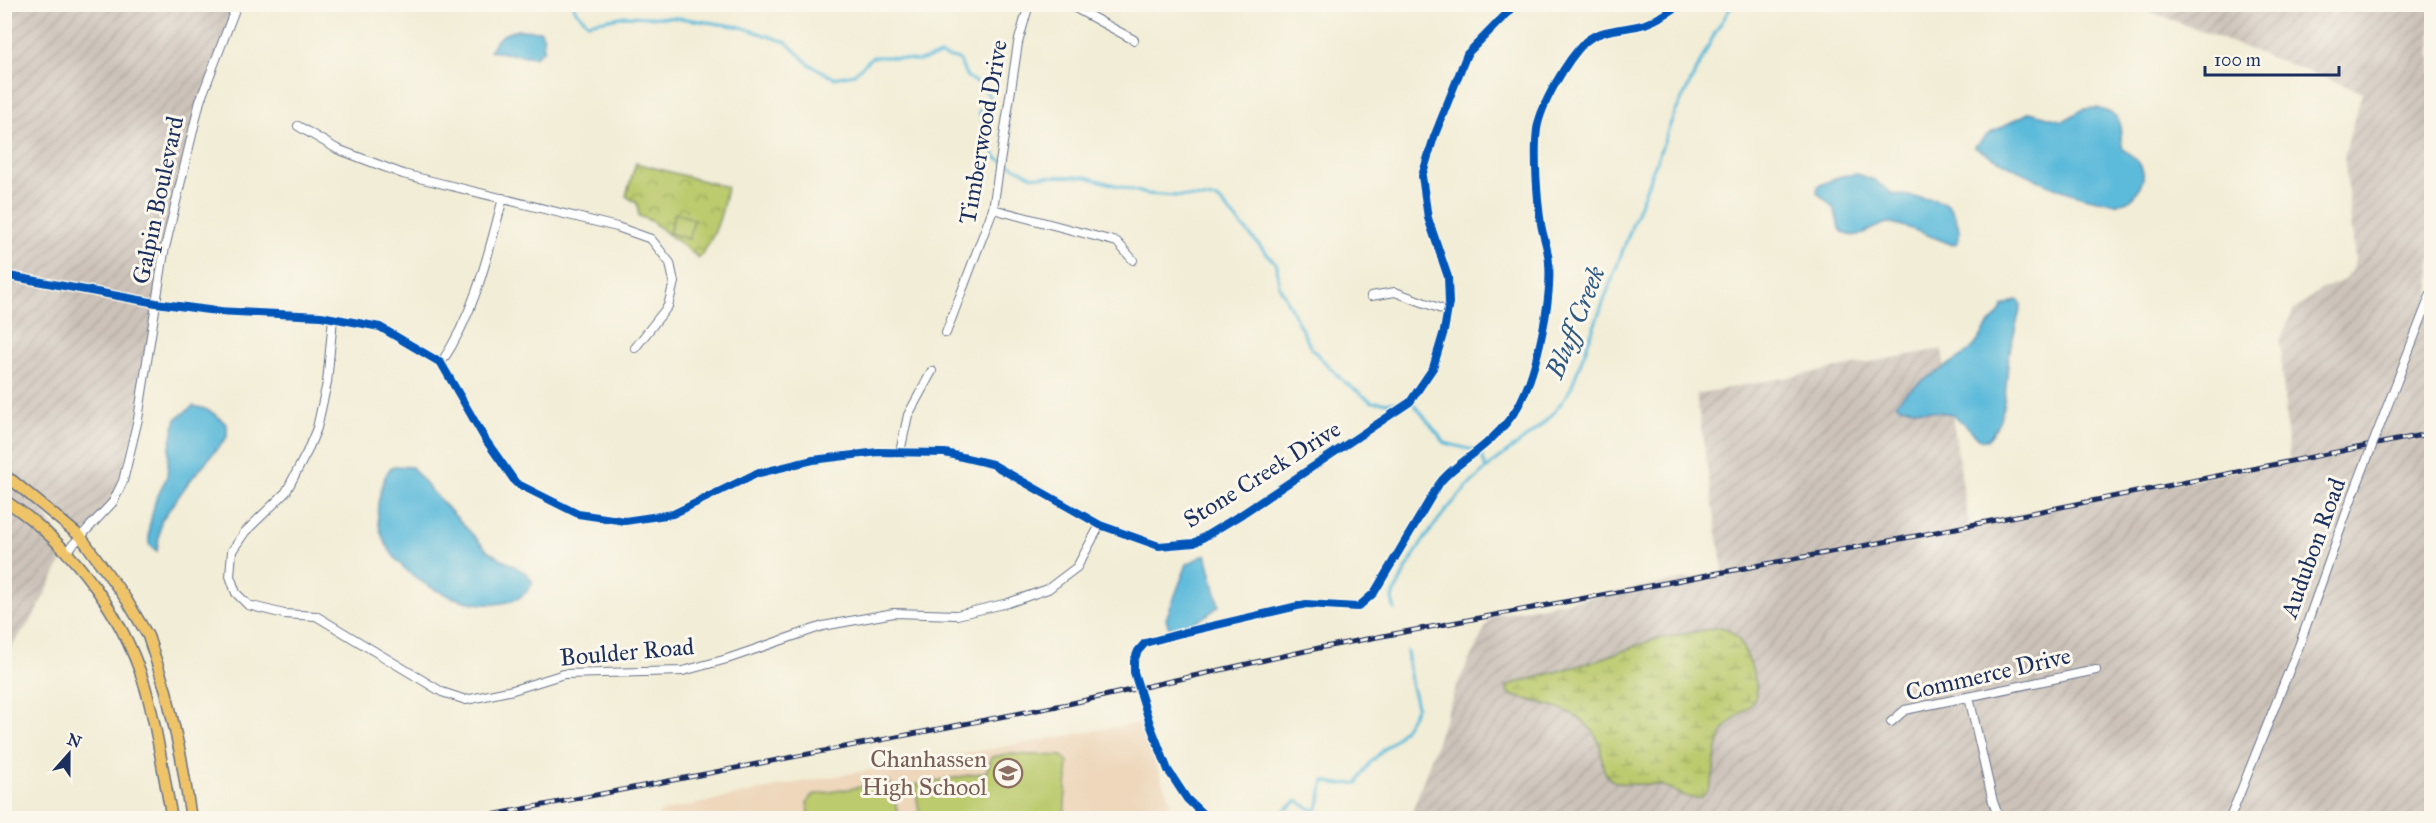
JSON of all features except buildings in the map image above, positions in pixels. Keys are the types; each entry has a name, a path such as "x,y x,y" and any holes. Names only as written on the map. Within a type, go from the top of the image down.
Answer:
{"main road":[{"path":"4,476 13,480 81,537 126,599 148,636 166,691 192,819"},
{"path":"4,500 22,511 66,552 99,590 139,669 149,700 172,819"}],"street":[{"name":"Galpin Boulevard","path":"66,552 113,502 123,481 138,419 164,252 200,101 237,4"},
{"name":"Timberwood Drive","path":"946,333 993,209 1018,43 1029,4"},
{"path":"1068,4 1134,40"},
{"name":"Stone Creek Drive","path":"4,275 156,303 216,311 333,318 380,327 441,363 485,439 516,483 578,514 625,521 673,514 755,474 813,460 878,452 945,453 992,464 1100,525 1159,546 1194,543 1242,514 1410,402 1433,368 1447,311 1448,277 1428,218 1422,176 1434,137 1467,54 1516,4"},
{"path":"298,126 337,149 403,174 617,227 651,239 670,263 674,282 668,306 635,348"},
{"path":"441,363 458,339 471,309 503,198"},
{"path":"993,209 1117,242 1133,260"},
{"name":"Audubon Road","path":"2230,819 2299,646 2348,508 2432,291"},
{"path":"1371,296 1395,292 1447,311"},
{"name":"Boulder Road","path":"333,318 327,383 317,428 307,453 286,492 246,532 232,550 230,576 236,593 248,605 284,614 316,616 442,692 466,700 513,690 564,674 683,671 727,659 823,626 894,614 957,615 1008,603 1048,589 1077,567 1100,525"},
{"path":"900,452 908,415 932,371"},
{"name":"Commerce Drive","path":"1891,722 1905,710 2096,670"},
{"path":"1969,697 1999,819"}],"shaded area":[{"path":"5,5 237,5 200,101 164,252 138,419 113,502 81,537 40,504 66,552 34,616 5,655 5,484 35,500 5,476"},
{"path":"2132,5 2431,5 2431,818 1410,818 1456,687 1491,616 1723,572 1696,394 1942,349 1969,525 2289,460 2280,341 2293,310 2322,289 2346,279 2353,269 2355,260 2344,155 2362,92"},
{"name":"Chanhassen High School","path":"1139,723 1171,803 1159,818 655,818 660,812 785,785"}],"green space":[{"path":"636,163 727,187 718,225 699,258 651,221 639,216 637,203 626,196"},
{"path":"675,213 694,219 689,239 669,233"},
{"path":"1720,627 1734,634 1740,642 1747,656 1757,690 1754,700 1734,719 1719,742 1710,786 1701,798 1689,798 1658,785 1624,784 1613,781 1604,770 1599,743 1584,722 1563,710 1513,696 1508,692 1507,687 1512,684 1595,661 1652,640"},
{"path":"1009,754 1062,756 1068,762 1064,818 920,818 915,785 986,772 992,757"},
{"path":"890,782 899,818 810,818 807,803 812,795"}],"water":[{"path":"518,30 541,31 544,39 543,51 534,57 490,51 501,36"},
{"path":"2096,108 2107,111 2118,119 2123,149 2136,159 2143,171 2142,182 2138,190 2131,199 2124,202 2108,202 2064,191 1974,147 1988,134 2030,112 2063,121 2084,109"},
{"path":"1857,174 1874,180 1893,194 1936,200 1947,204 1957,222 1958,242 1953,245 1893,223 1882,224 1855,236 1844,233 1839,227 1833,208 1817,192 1818,186 1841,176"},
{"path":"2016,300 2020,301 2021,306 2009,356 2002,412 1994,432 1987,440 1981,440 1953,414 1900,407 1896,403 1912,388 1969,351 2003,306"},
{"path":"193,406 208,410 223,421 227,425 227,437 188,483 161,521 157,552 149,544 149,528 155,502 167,476 169,451 176,419"},
{"path":"393,466 412,467 488,551 526,573 533,582 518,598 495,604 468,601 438,591 412,574 391,552 379,525 380,494 386,475"},
{"path":"1206,554 1219,606 1189,625 1169,628 1166,619 1187,564"}],"waterway":[{"path":"573,4 576,11 588,23 626,16 679,18 741,27 786,42 809,64 834,78 854,74 872,57 919,61 940,55 959,60 967,77 982,85 990,97 979,112 995,157 1032,176 1086,177 1147,194 1218,199 1277,265 1279,285 1311,348 1343,381 1372,402 1403,403"},
{"name":"Bluff Creek","path":"1395,610 1392,599 1400,581 1420,546 1443,514 1485,470 1547,419 1571,388 1673,117 1716,31 1733,4"},
{"path":"1413,403 1445,443 1481,452 1486,469"},
{"name":"Bluff Creek","path":"1267,818 1284,811 1297,801 1315,811 1319,805 1324,781 1339,784 1358,783 1370,763 1400,734 1417,706 1407,651"}],"railway":[{"path":"476,818 1068,704 1319,648 1921,535 2432,433"}],"cycle path":[{"path":"4,275 156,303 216,311 321,316 380,327 441,363 485,439 516,483 578,514 625,521 673,514 755,474 813,460 878,452 945,453 992,464 1100,525 1159,546 1194,543 1242,514 1410,402 1433,368 1444,331 1449,303 1448,277 1428,218 1422,176 1434,137 1467,54 1516,4"},
{"path":"1207,818 1187,799 1168,770 1150,724 1134,672 1134,661 1138,651 1145,643 1306,604 1358,607 1374,593 1439,484 1504,426 1521,401 1533,371 1546,315 1549,279 1549,259 1542,229 1536,176 1537,129 1549,95 1570,60 1591,37 1645,24 1681,4"}],"place":[{"name":"Chanhassen High School","path":"1008,773"}]}
